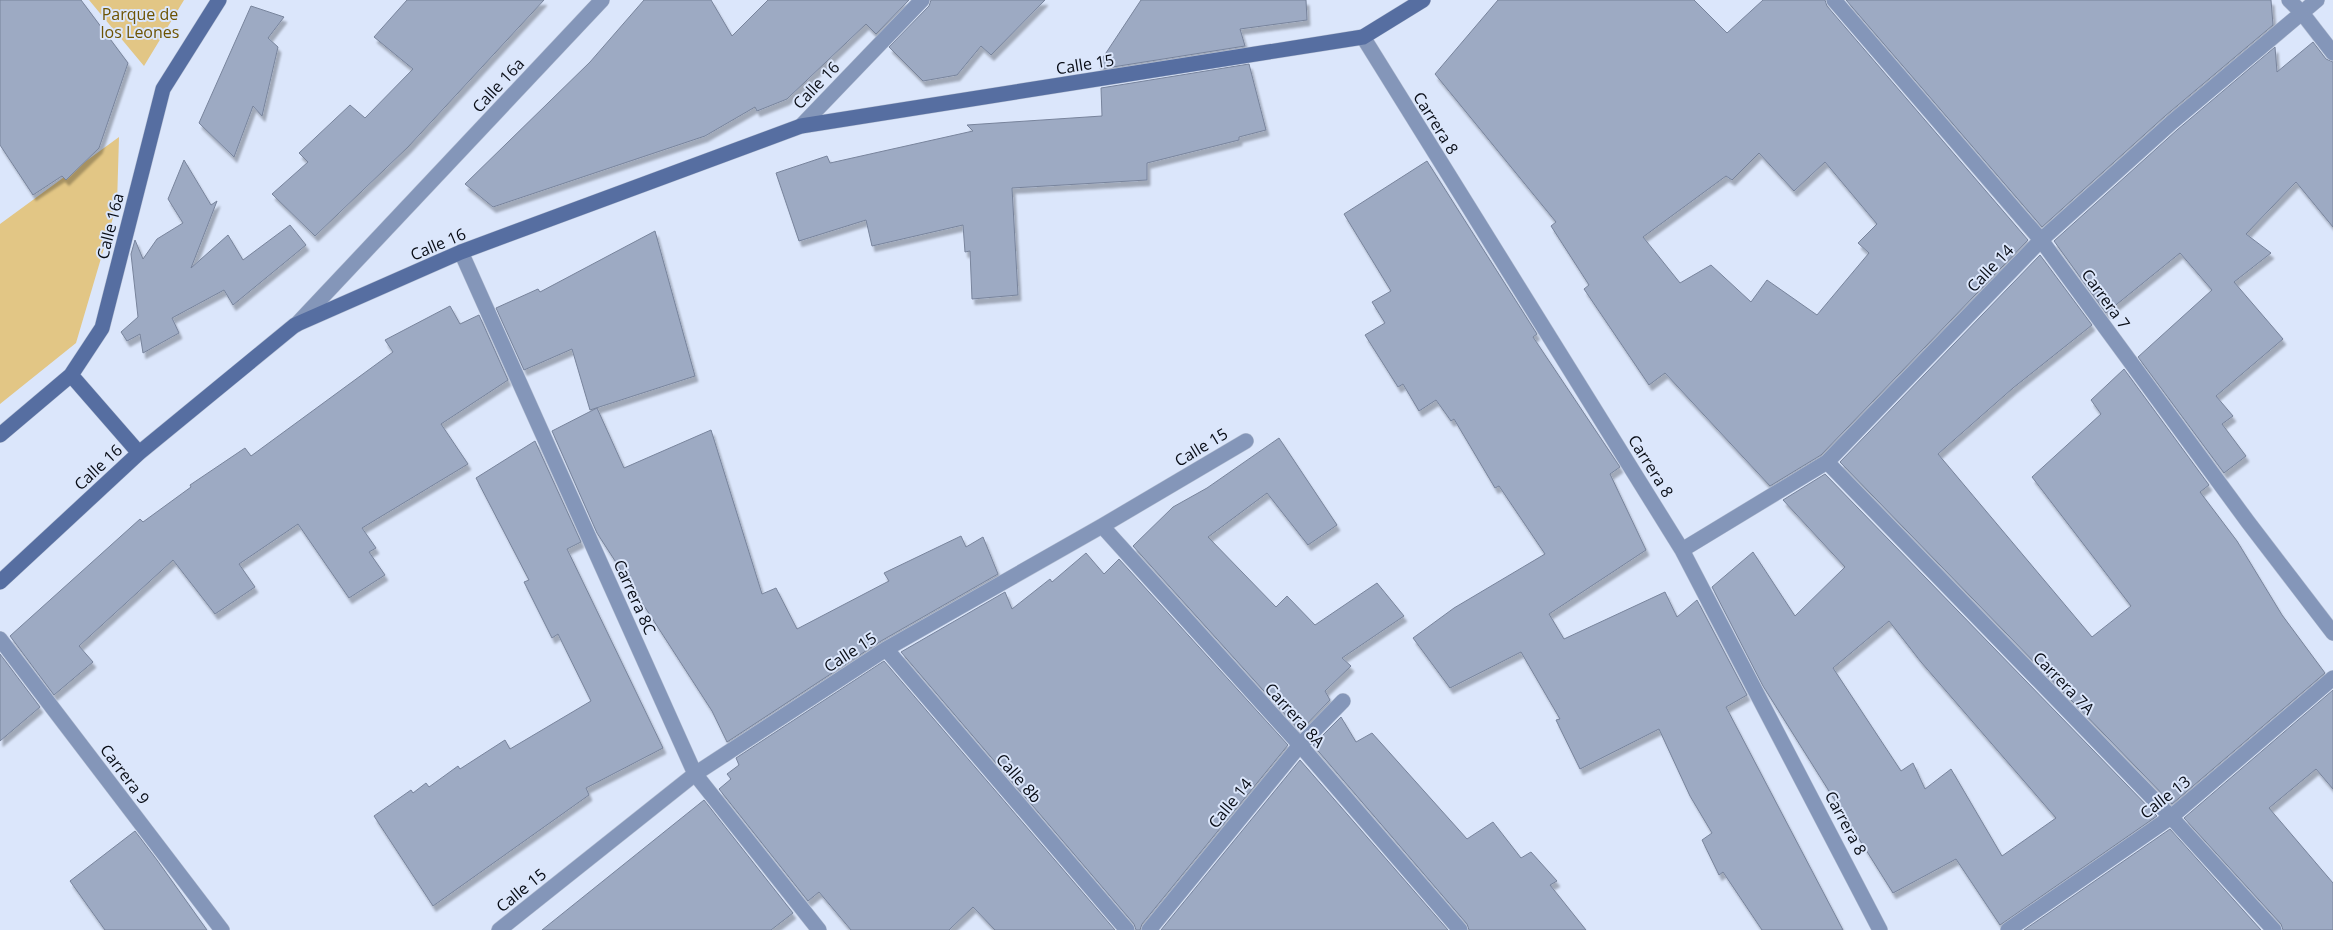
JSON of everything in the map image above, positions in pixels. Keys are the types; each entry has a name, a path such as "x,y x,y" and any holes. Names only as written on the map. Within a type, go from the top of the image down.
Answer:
{"main road":[{"name":"Calle 16a","path":"0,435 71,375 102,328 163,89 219,0"},
{"name":"Calle 15","path":"801,126 1363,38 1424,0"},
{"name":"Calle 16","path":"0,582 140,453 295,326 461,252 801,126"},
{"path":"71,375 140,453"}],"street":[{"name":"Calle 16a","path":"295,326 602,0"},
{"name":"Calle 16","path":"801,126 922,0"},
{"name":"Carrera 7","path":"1834,0 2041,240 2248,522 2333,633"},
{"path":"2289,0 2302,12 2333,53"},
{"name":"Calle 14","path":"1682,550 1826,462 2041,240 2171,123 2317,0"},
{"name":"Carrera 8","path":"1363,38 1682,550 1880,930"},
{"name":"Carrera 8C","path":"461,252 695,774 818,930"},
{"name":"Calle 15","path":"499,930 695,774 886,650 1246,441"},
{"name":"Carrera 7A","path":"1826,462 2170,817 2274,930"},
{"name":"Carrera 8A","path":"1102,526 1300,745 1460,930"},
{"name":"Carrera 9","path":"0,639 222,930"},
{"name":"Calle 8b","path":"886,650 1127,930"},
{"name":"Calle 13","path":"2008,930 2170,817 2333,678"},
{"name":"Calle 14","path":"1149,930 1300,745 1343,702"}],"green space":[{"name":"Parque de los Leones","path":"89,0 184,0 144,66"},
{"path":"119,137 117,204 76,343 0,404 0,224"}],"building":[{"path":"0,0 81,0 128,63 99,148 66,180 62,176 33,195 0,145"},
{"path":"407,0 544,0 408,147 315,236 272,194 308,162 299,153 350,105 365,118 413,69 374,37"},
{"path":"644,0 711,0 732,36 768,0 909,0 876,34 866,24 787,99 757,111 755,107 705,136 493,207 465,184 590,62"},
{"path":"931,0 1045,0 991,55 981,46 957,75 923,81 889,47 929,6"},
{"path":"1141,0 1306,0 1307,20 1240,29 1245,46 1100,69 1100,62"},
{"path":"1498,0 1694,0 1727,33 1763,0 1825,0 1827,6 2028,240 1821,455 1770,486 1665,373 1649,385 1584,289 1589,285 1551,226 1556,222 1435,74","holes":["1759,153 1794,191 1825,162 1877,224 1858,243 1869,253 1817,315 1767,280 1751,302 1711,265 1680,283 1643,237 1726,176 1732,180"]},
{"path":"1846,0 2271,0 2273,25 2165,116 2042,227"},
{"path":"251,6 284,17 268,38 278,47 262,116 253,106 234,157 199,123"},
{"path":"2313,42 2326,59 2333,62 2333,227 2296,182 2246,234 2271,253 2234,282 2283,339 2216,396 2233,416 2222,424 2246,456 2224,473 2138,357 2212,290 2180,253 2106,313 2054,241 2177,130 2275,47 2277,72"},
{"path":"1249,64 1266,130 1239,137 1239,140 1147,163 1147,180 1012,188 1018,295 972,299 970,251 965,252 963,225 872,246 866,220 799,241 776,173 827,156 830,163 973,131 967,125 1102,116 1101,88"},
{"path":"184,160 211,205 217,201 191,268 228,235 243,260 290,225 306,245 233,305 224,290 172,318 179,333 143,353 140,334 127,341 121,332 138,317 131,254 135,240 143,259 157,239 183,223 168,199"},
{"path":"1427,161 1537,334 1533,337 1620,467 1610,474 1646,550 1549,614 1564,639 1665,592 1677,617 1697,600 1747,695 1726,707 1843,930 1762,930 1723,872 1719,875 1702,840 1712,833 1690,796 1659,729 1580,769 1556,720 1560,719 1521,652 1450,688 1413,638 1454,608 1545,554 1499,486 1495,488 1454,419 1451,421 1436,400 1419,411 1403,384 1398,387 1365,335 1385,323 1372,302 1391,291 1344,214"},
{"path":"655,231 695,376 590,410 572,349 524,370 496,308 538,289 540,292"},
{"path":"2040,255 2092,325 2013,388 1938,454 2092,637 2131,606 2032,477 2101,414 2091,400 2124,369 2209,485 2200,492 2237,541 2282,615 2325,673 2172,804 1840,462"},
{"path":"450,306 460,324 479,315 508,380 441,424 468,464 362,528 376,548 369,552 385,575 349,598 298,524 239,564 255,587 215,614 173,560 79,646 93,662 54,695 10,636 140,519 143,522 191,487 190,485 245,448 251,456 393,352 385,340"},
{"path":"597,408 624,468 711,430 762,594 776,588 797,629 889,581 884,573 961,536 966,547 983,537 998,574 881,641 727,742 712,711 597,533 552,431"},
{"path":"1279,438 1337,525 1308,545 1267,493 1208,537 1276,607 1287,596 1315,625 1377,583 1404,616 1342,658 1351,666 1325,691 1330,700 1300,731 1133,546 1173,507 1207,488"},
{"path":"535,441 581,542 567,549 663,748 586,788 589,795 433,906 374,816 411,790 413,793 426,783 429,787 458,766 460,769 505,740 510,749 591,701 558,634 552,638 524,582 529,580 476,478"},
{"path":"1825,474 2157,816 2000,925 1956,859 1893,893 1763,686 1712,587 1753,552 1795,616 1845,567 1783,500","holes":["1889,621 1921,662 2056,818 2002,856 1951,769 1925,789 1913,763 1901,771 1833,668"]},
{"path":"1086,553 1104,574 1119,559 1288,745 1142,924 1140,930 1136,930 1134,924 901,652 1005,592 1012,609 1050,579 1052,582"},
{"path":"0,654 40,707 0,741"},
{"path":"884,661 1115,930 995,930 973,907 949,930 851,930 819,892 808,901 719,789 731,779 727,774 739,765 736,758"},
{"path":"2333,690 2333,789 2316,769 2269,808 2333,883 2333,930 2283,930 2281,924 2184,818"},
{"path":"1341,717 1356,742 1372,733 1467,839 1493,822 1521,858 1531,852 1557,881 1550,885 1586,930 1469,930 1467,924 1313,745"},
{"path":"1300,760 1448,930 1161,930"},
{"path":"704,800 793,913 771,930 542,930"},
{"path":"2170,829 2261,930 2024,930"},
{"path":"135,831 207,930 105,930 70,881"}]}
